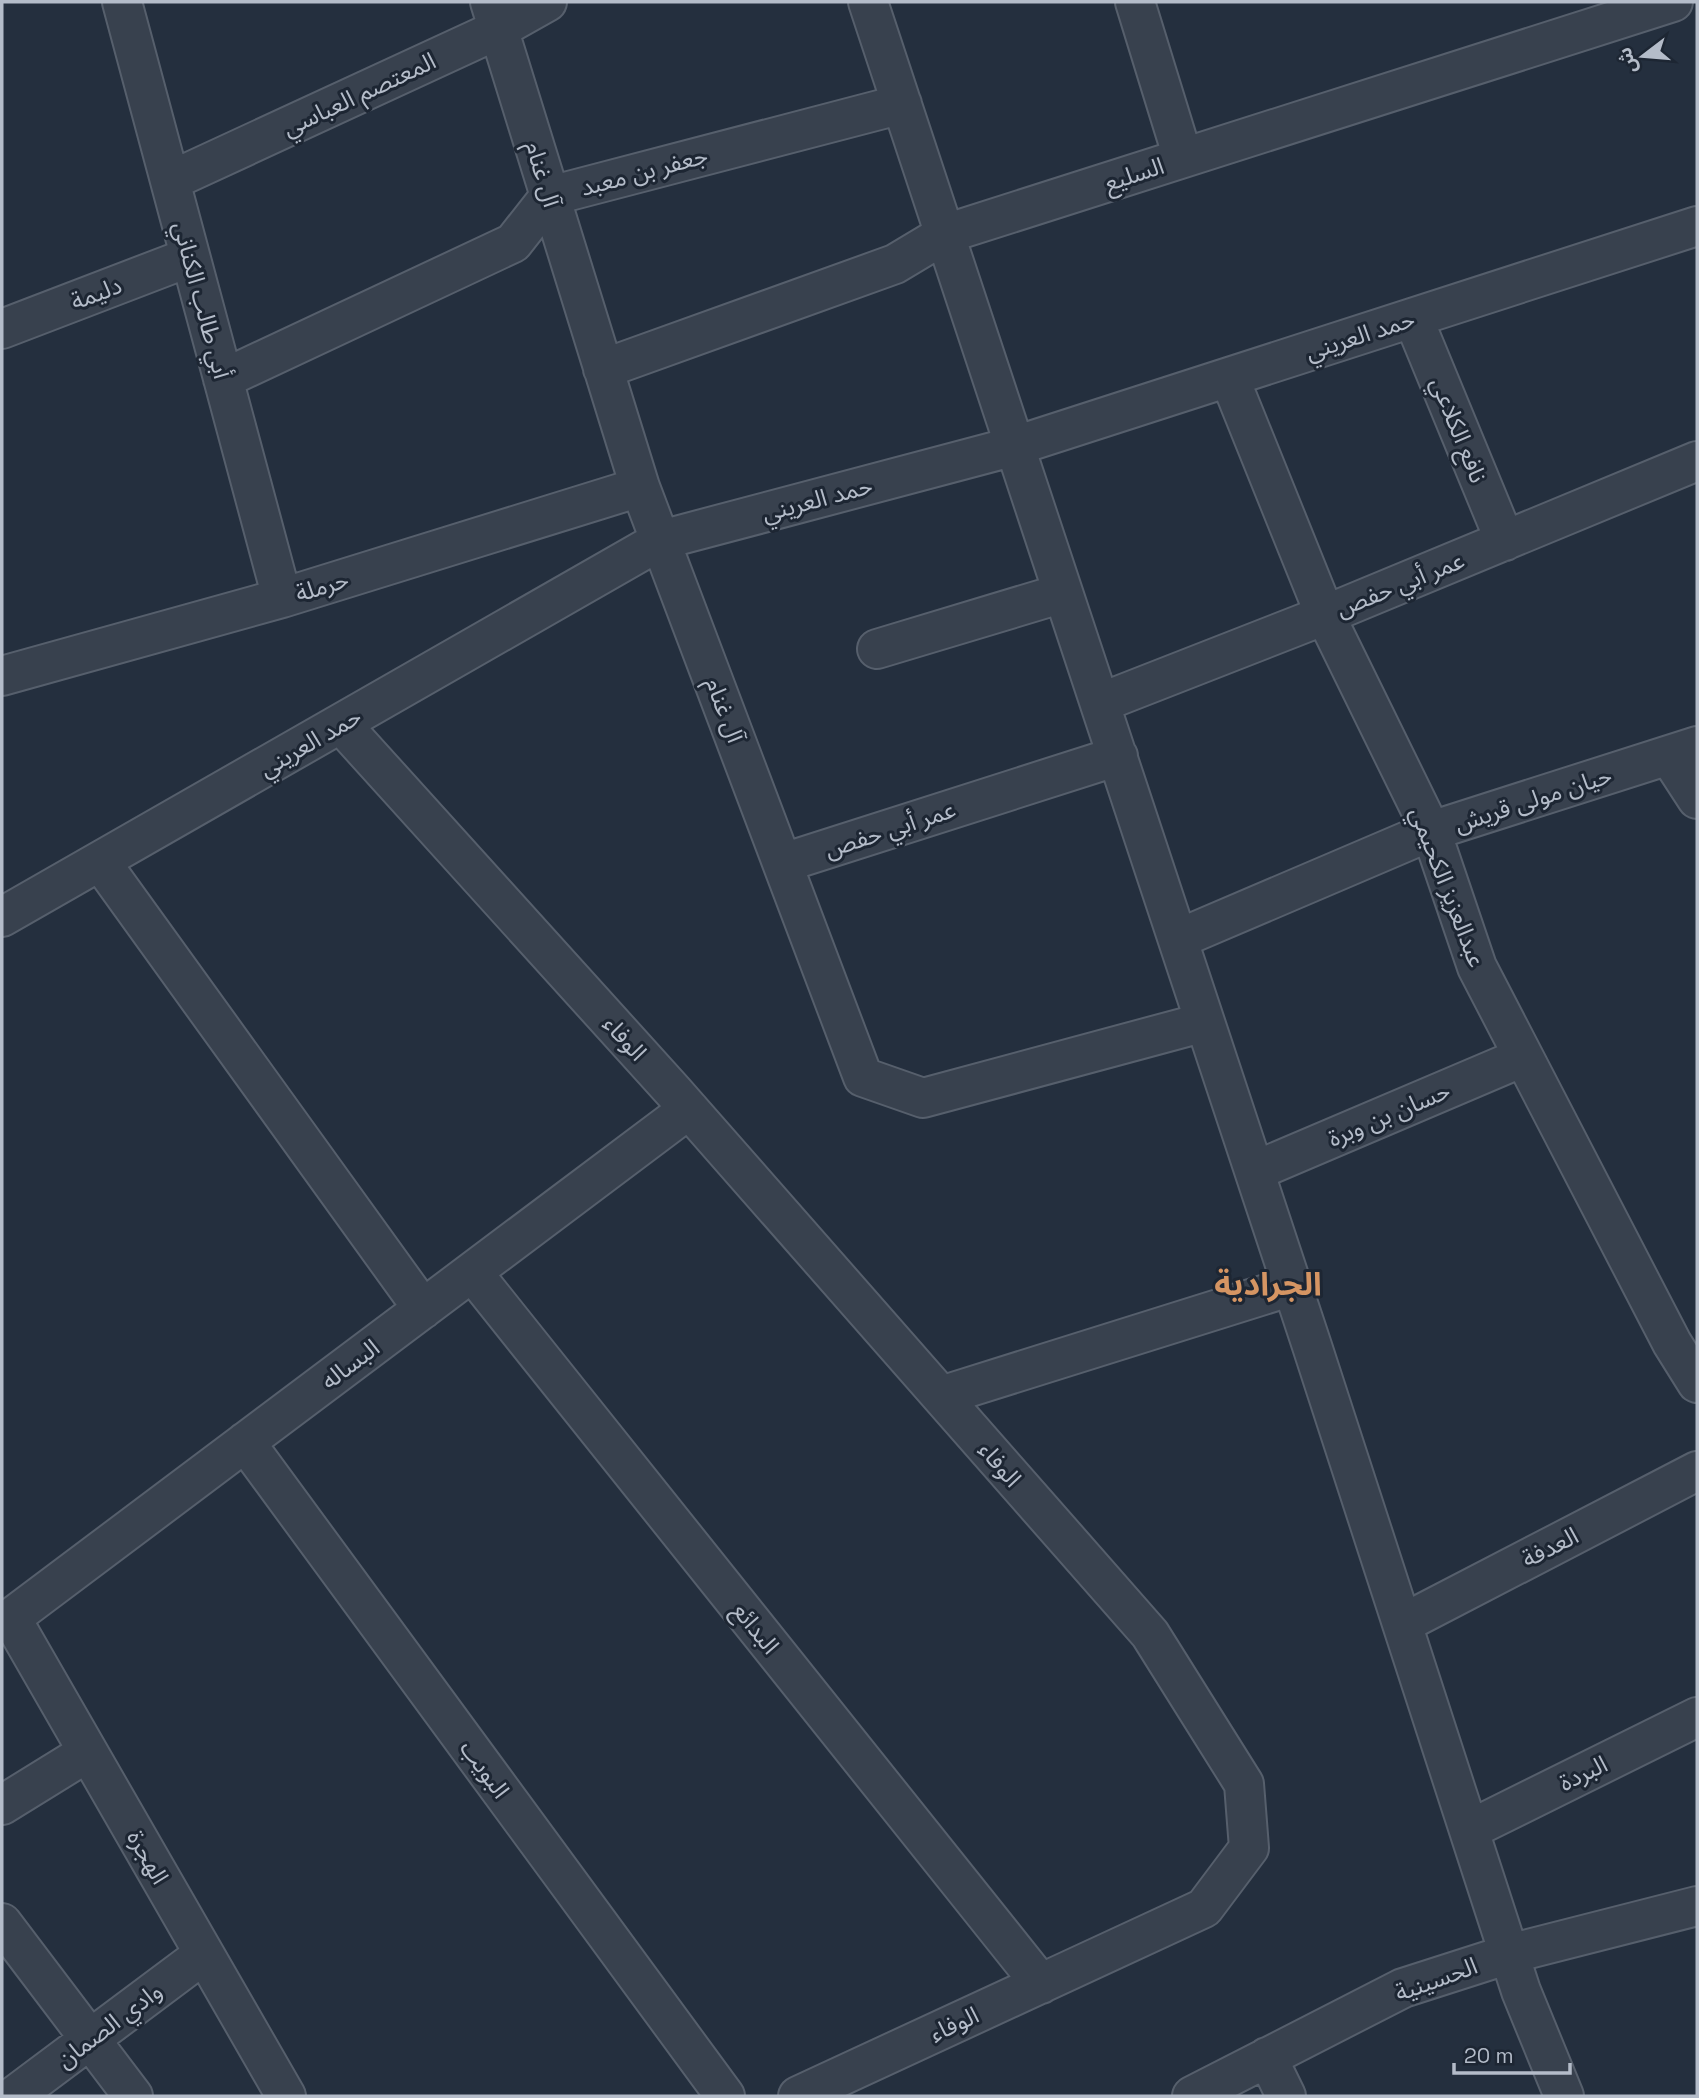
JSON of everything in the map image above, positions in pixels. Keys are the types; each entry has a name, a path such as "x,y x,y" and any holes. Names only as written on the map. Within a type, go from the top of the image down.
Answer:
{"street":[{"name":"أبي طالب الكناني","path":"122,2 282,598"},
{"name":"المعتصم العباسي","path":"170,181 494,15 547,2"},
{"path":"868,2 1255,1171 1509,1954 1564,2096"},
{"path":"1135,2 1182,158"},
{"name":"السليع","path":"603,369 895,264 945,234 1673,2"},
{"name":"آل غنام","path":"494,15 640,486 863,1077 923,1098 1205,1022"},
{"name":"جعفر بن معبد","path":"223,379 513,243 550,196 902,104"},
{"name":"حمد العريني","path":"2,917 661,540 1015,446 1697,226"},
{"name":"دليمة","path":"2,329 190,257"},
{"name":"نافع الكلاعي","path":"1413,318 1505,541"},
{"name":"عبدالعزيز الكحيمي","path":"1229,377 1325,615 1431,831 1477,967 1524,1057 1685,1334 1697,1383"},
{"name":"عمر أبي حفص","path":"1100,703 1325,615 1697,461"},
{"name":"حرملة","path":"2,676 282,598 640,486"},
{"path":"877,649 1063,593"},
{"name":"الوفاء","path":"341,724 689,1110 1150,1634 1244,1784 1248,1848 1204,1908 798,2096"},
{"path":"1683,751 1697,799"},
{"name":"حيان مولى قريش","path":"1178,939 1431,831 1683,751"},
{"name":"عمر أبي حفص","path":"783,863 1118,756"},
{"path":"100,861 424,1308"},
{"name":"حسان بن وبرة","path":"1255,1171 1524,1057"},
{"name":"البساله","path":"11,1618 689,1110"},
{"name":"البدائع","path":"472,1272 1041,1984"},
{"path":"940,1396 1292,1286"},
{"name":"البويب","path":"245,1443 725,2096"},
{"name":"العدفة","path":"1402,1623 1697,1471"},
{"name":"الهجرة","path":"11,1618 286,2096"},
{"name":"البردة","path":"1469,1830 1697,1717"},
{"path":"2,1805 88,1752"},
{"name":"الحسينية","path":"1192,2096 1403,1988 1509,1954 1697,1906"},
{"path":"2,1923 133,2096"},
{"name":"وادي الصمان","path":"14,2096 204,1954"},
{"path":"1266,2057 1286,2096"}],"district":[{"name":"الجرادية","path":"1268,1284"}]}
